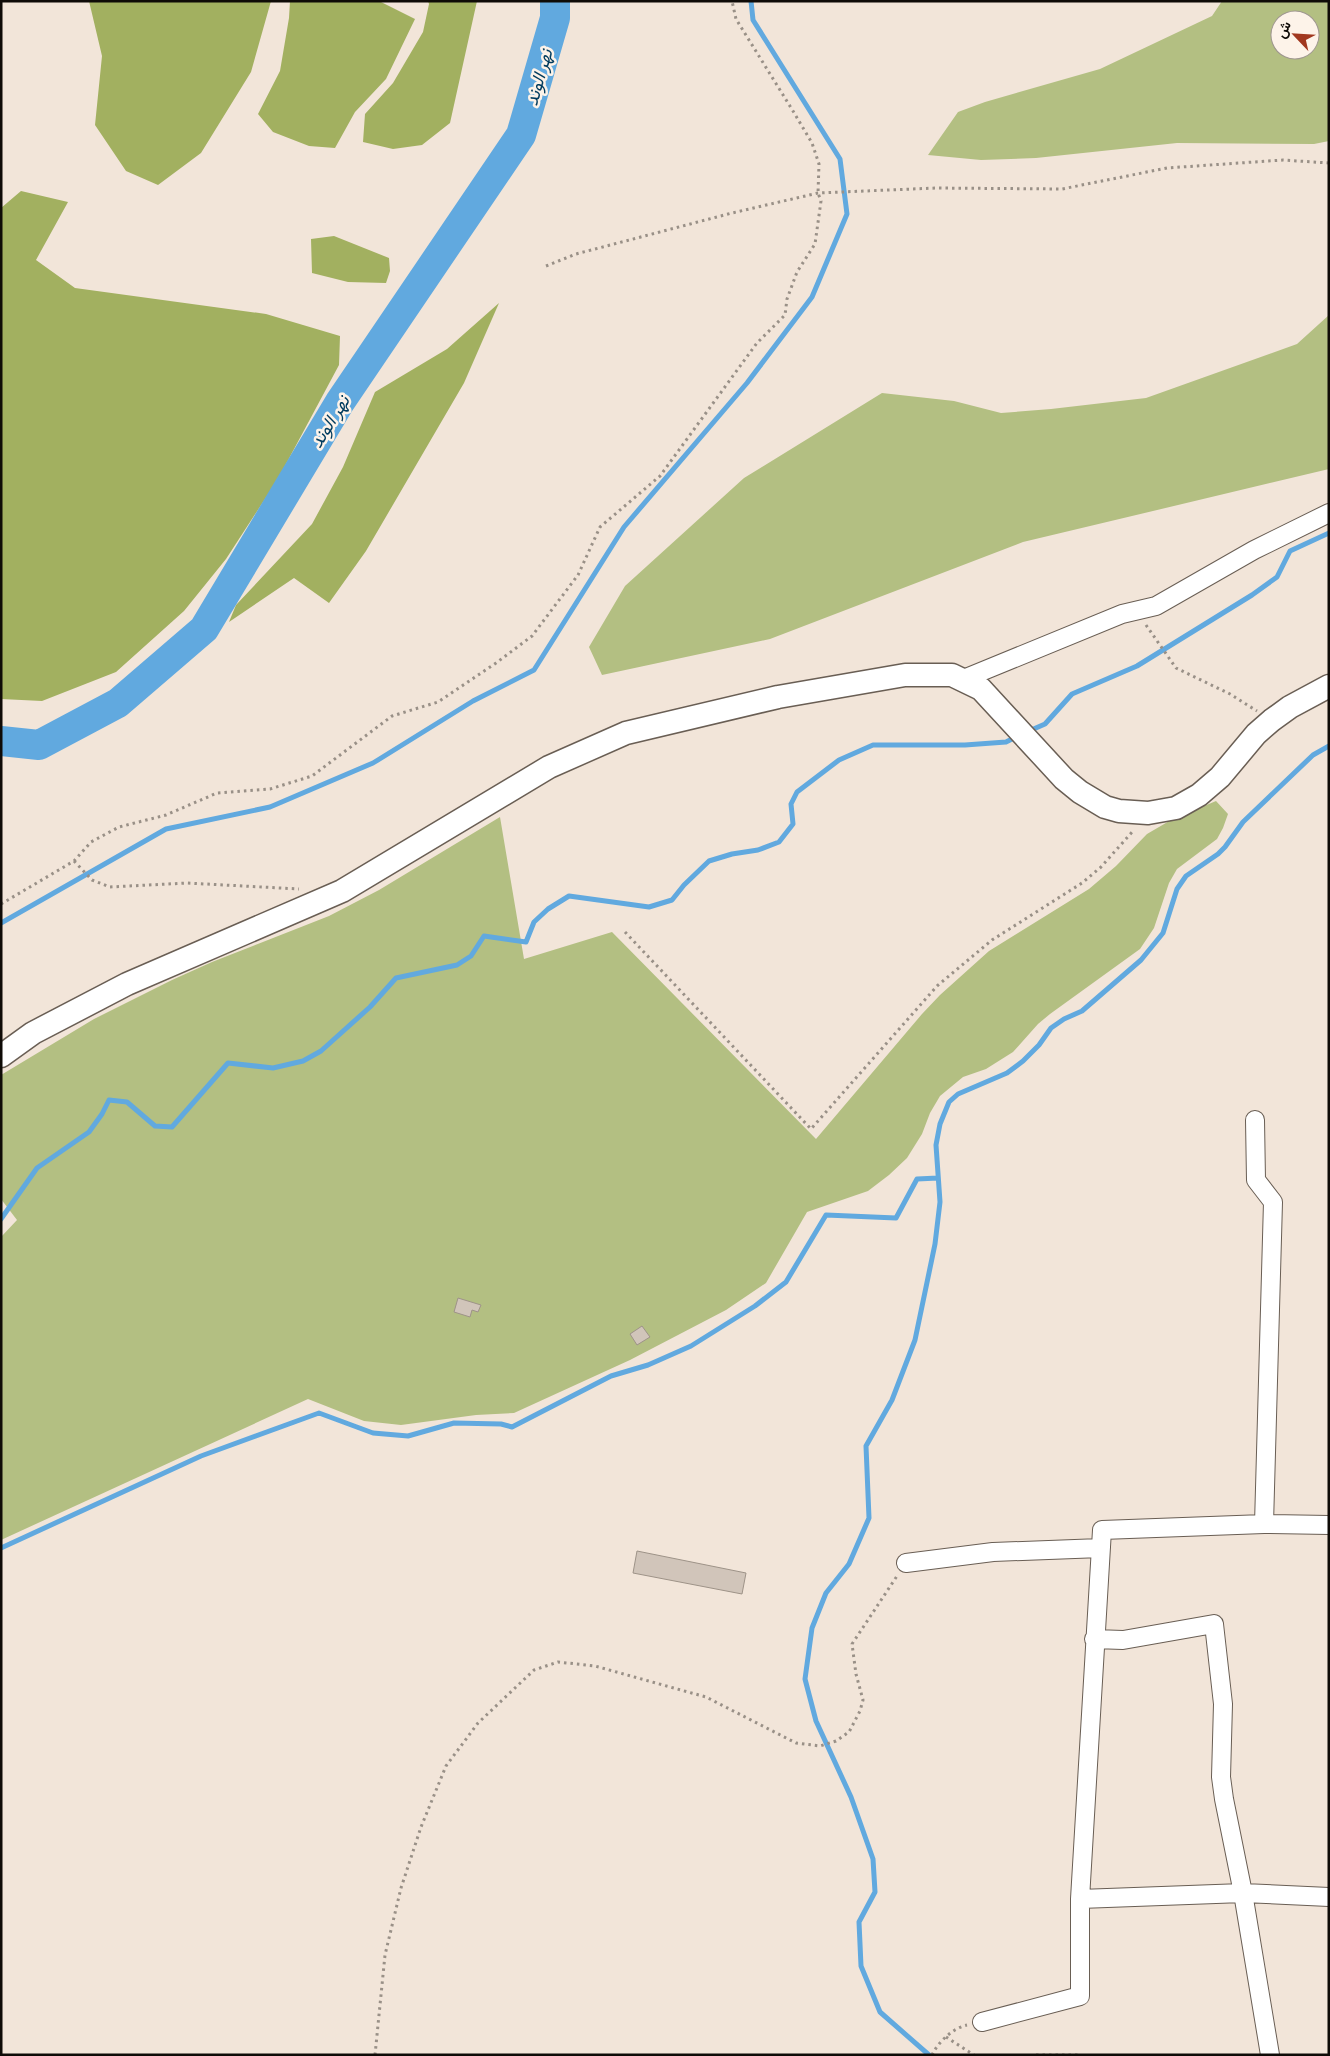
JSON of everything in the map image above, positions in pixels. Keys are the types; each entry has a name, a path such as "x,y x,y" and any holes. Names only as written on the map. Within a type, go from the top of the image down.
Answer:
{"main road":[{"path":"1,1056 33,1033 127,984 342,891 549,767 626,733 778,697 905,675 952,676 981,689 1064,778 1092,800 1119,811 1148,813 1176,808 1199,795 1220,777 1256,734 1272,720 1290,707 1329,686"}],"street":[{"path":"961,680 1122,614 1156,606 1254,550 1329,513"},
{"path":"1255,1120 1256,1180 1274,1202 1264,1524"},
{"path":"982,2022 1080,1996 1080,1898 1102,1530 1264,1524 1329,1525"},
{"path":"906,1563 993,1552 1101,1548"},
{"path":"1094,1639 1123,1640 1214,1624 1223,1704 1221,1777 1243,1893 1270,2055"},
{"path":"1080,1898 1243,1893 1329,1897"}],"path":[{"path":"1,904 74,861 91,842 119,827 166,815 217,793 270,789 312,776 392,716 438,702 532,636 578,575 600,527 660,476 757,343 785,315 787,299 797,272 815,244 821,201 818,193 819,164 812,144 736,19 732,1"},
{"path":"546,266 576,254 732,213 818,193 936,188 1062,189 1167,168 1283,160 1329,163"},
{"path":"1154,637 1176,668 1230,694 1272,720"},
{"path":"625,932 811,1129 937,986 992,940 1082,883 1101,867 1148,813"},
{"path":"74,861 92,880 110,887 187,883 307,889"},
{"path":"375,2055 385,1955 401,1888 421,1827 446,1766 478,1723 534,1670 558,1662 595,1666 706,1698 796,1743 820,1746 836,1741 849,1732 860,1711 863,1700 856,1674 852,1644 906,1563"},
{"path":"932,2055 935,2048 946,2037 961,2026 982,2022"},
{"path":"946,2037 974,2055"},
{"path":"1036,2055 1078,2055"}],"green space":[{"path":"89,1 271,1 251,72 201,153 158,185 126,171 95,125 102,56"},
{"path":"290,1 379,1 415,19 386,79 355,112 335,148 309,146 273,132 258,114 280,71"},
{"path":"428,1 477,1 450,123 422,145 393,149 363,142 365,114 393,83 423,32"},
{"path":"1222,1 1329,1 1329,141 1314,144 1177,143 1036,158 981,160 928,155 958,112 985,102 1100,69 1212,16"},
{"path":"21,191 68,202 36,260 75,288 266,314 340,336 339,365 278,479 226,559 184,611 116,672 42,701 1,699 1,208"},
{"path":"334,236 389,258 390,271 386,283 348,282 312,273 311,239"},
{"path":"499,303 464,383 366,551 329,603 294,578 229,622 236,605 312,524 343,467 375,392 447,349"},
{"path":"1329,315 1329,469 1023,542 770,639 602,675 589,647 625,586 744,478 882,393 954,401 1001,413 1146,398 1297,344"},
{"path":"1216,801 1228,814 1223,828 1217,839 1177,869 1169,883 1154,928 1140,949 1050,1014 1038,1024 1013,1052 986,1069 963,1077 940,1096 930,1113 922,1134 907,1158 868,1191 807,1212 766,1283 726,1310 630,1360 514,1413 476,1415 401,1425 364,1421 308,1399 1,1540 1,1237 17,1220 1,1199 1,1075 94,1019 172,980 212,962 329,916 379,890 500,817 524,959 612,932 816,1139 922,1014 940,995 989,951 1089,889 1116,866 1147,834 1171,820"}],"building":[{"path":"458,1298 481,1305 478,1312 472,1310 470,1317 454,1312"},
{"path":"642,1326 650,1337 637,1345 630,1334"},
{"path":"637,1551 746,1573 742,1594 633,1573"}],"waterway":[{"name":"نهر الوند","path":"1,741 39,745 118,703 204,629 340,402 521,135 555,18 555,1"},
{"path":"1,923 166,829 270,807 373,763 473,701 534,670 624,527 747,383 812,297 847,214 840,159 753,20 751,1"},
{"path":"1029,731 1045,724 1072,694 1137,666 1252,595 1277,577 1290,551 1329,533"},
{"path":"1,1219 37,1168 89,1132 109,1100 127,1102 155,1126 172,1127 228,1063 273,1068 303,1061 321,1051 370,1007 396,978 457,965 471,956 484,936 526,942 534,922 548,909 569,896 649,907 672,900 684,885 709,861 732,854 758,850 779,842 793,824 791,804 797,792 839,760 873,745 965,745 1006,742 1016,737"},
{"path":"929,2055 880,2012 861,1966 859,1922 875,1892 873,1859 851,1797 816,1721 805,1679 812,1628 826,1593 849,1564 869,1518 866,1446 892,1400 915,1340 935,1244 940,1202 936,1145 940,1124 949,1102 958,1094 1007,1073 1023,1061 1039,1045 1051,1028 1064,1019 1082,1011 1141,960 1163,933 1177,889 1186,876 1218,854 1243,822 1313,755 1329,746"},
{"path":"1,1548 201,1456 319,1413 373,1433 408,1436 454,1423 501,1424 512,1427 611,1376 648,1365 691,1346 755,1306 786,1282 826,1215 896,1218 917,1179 938,1178"}]}
